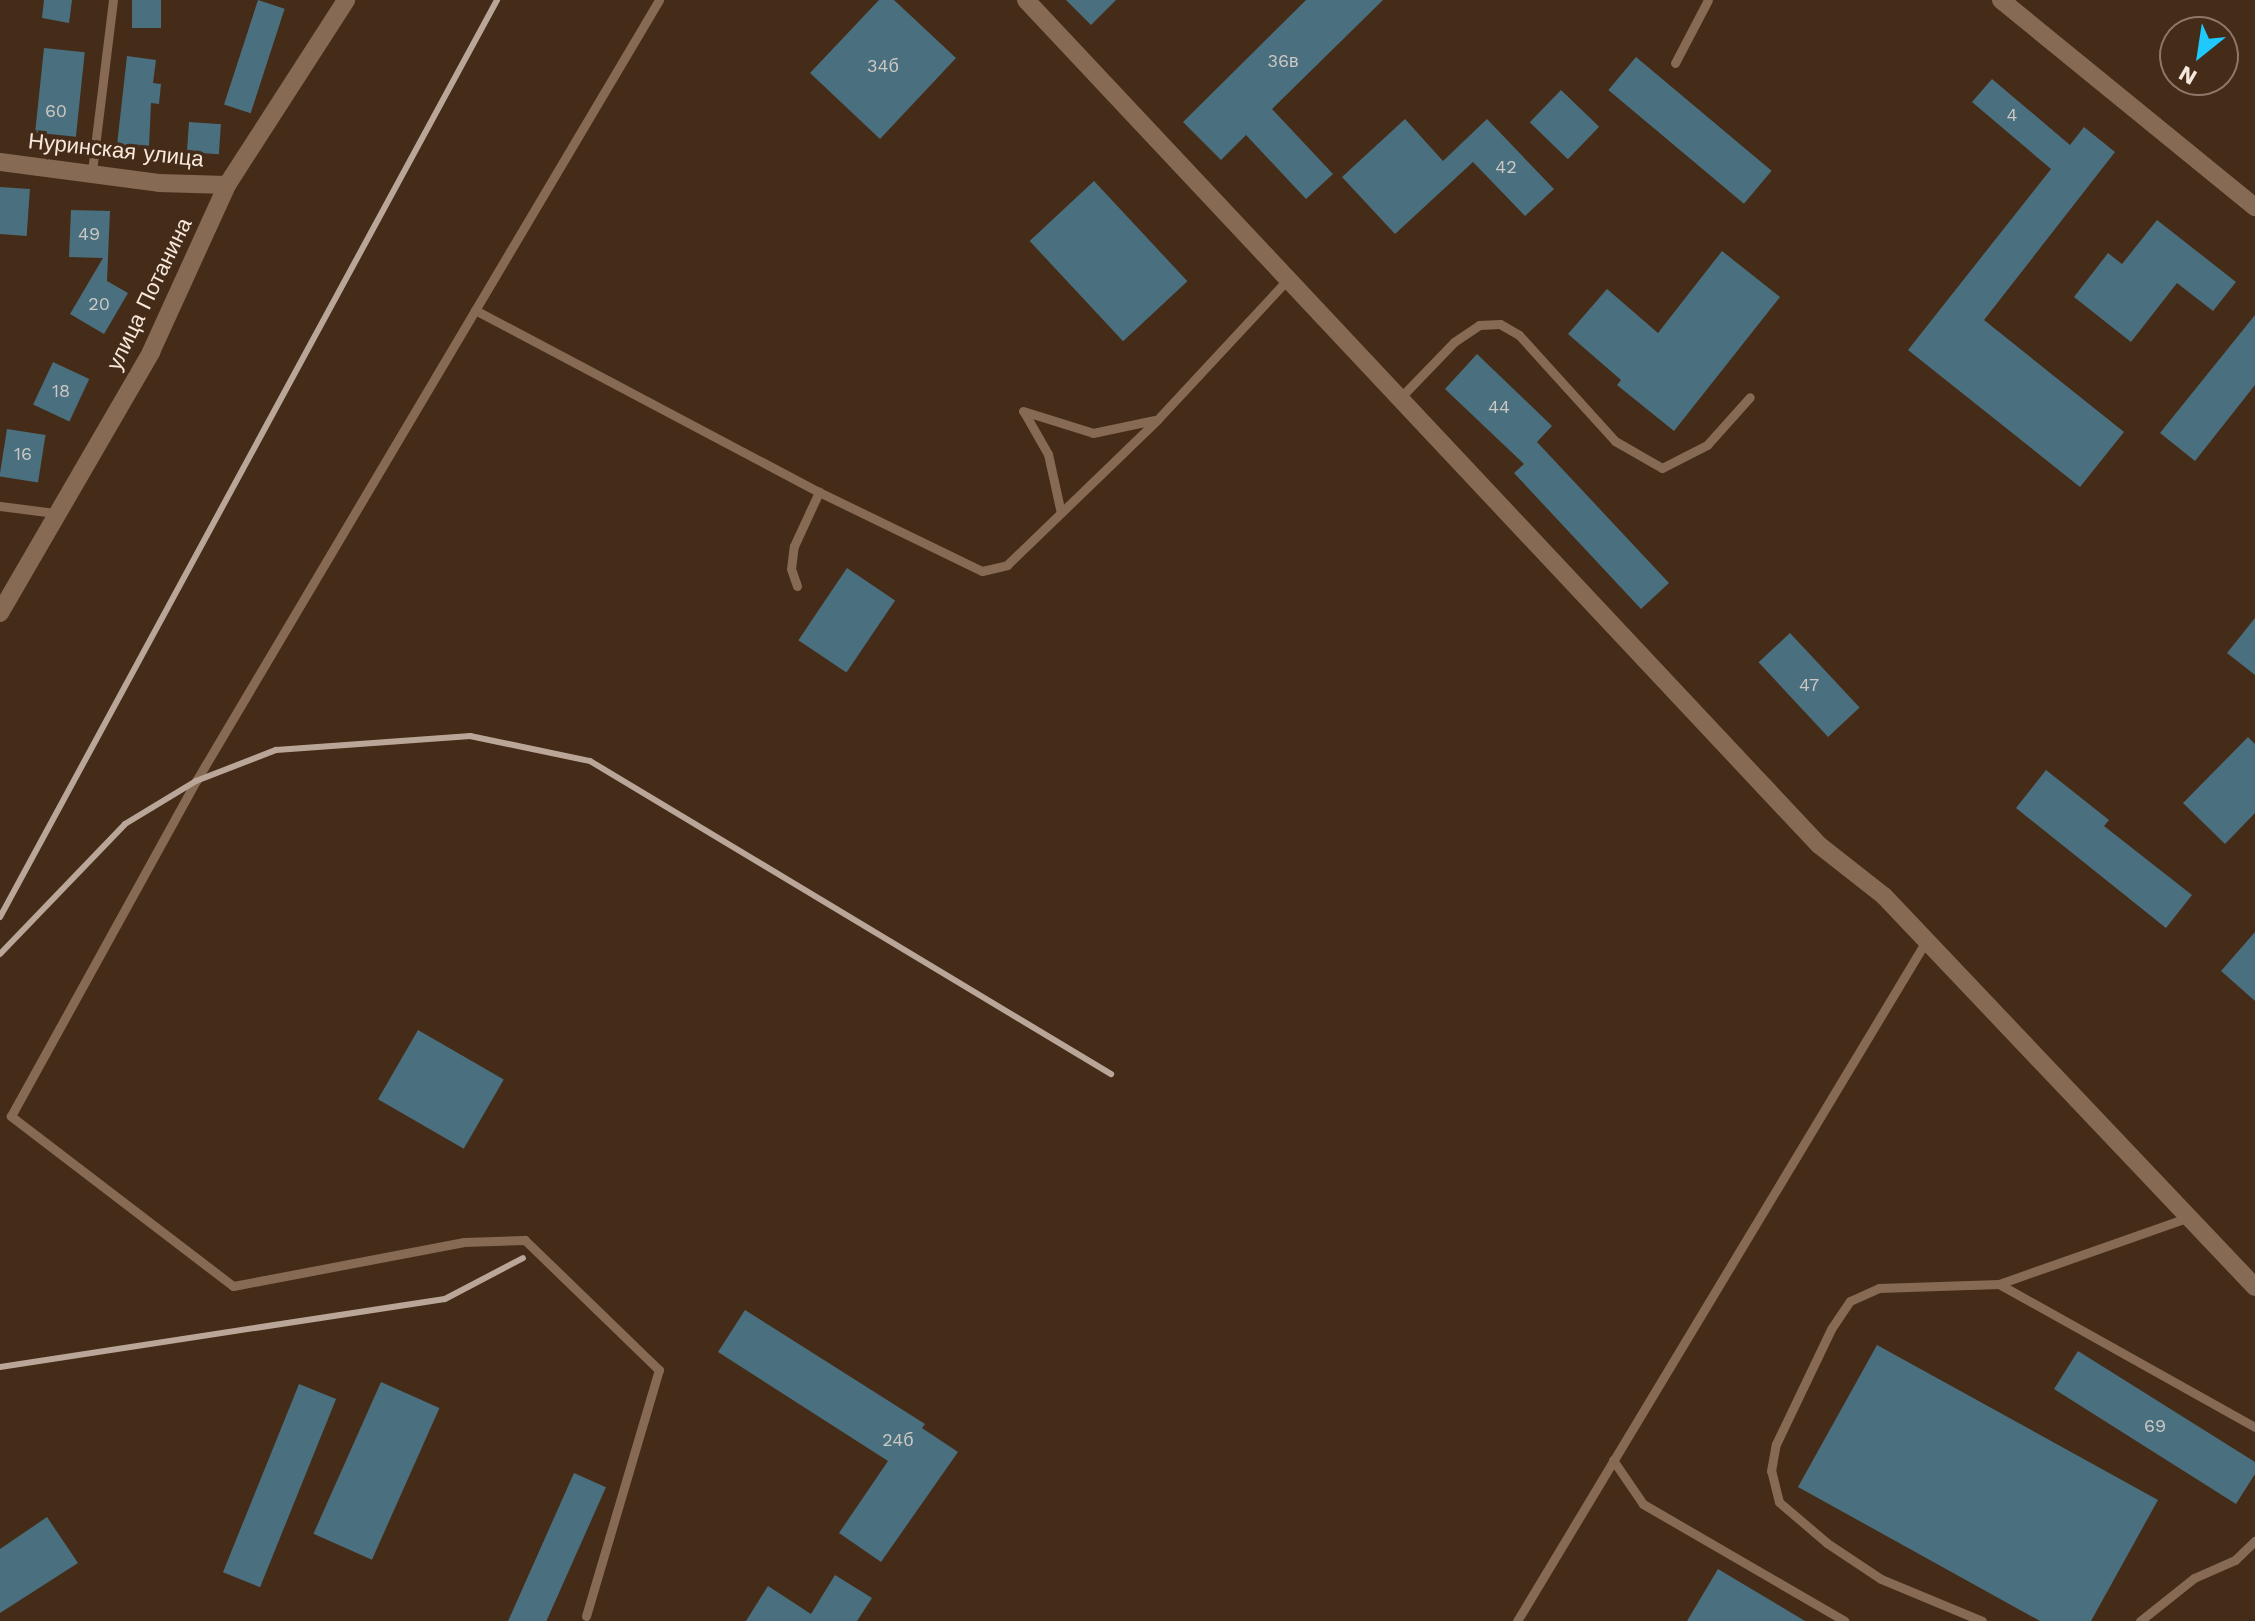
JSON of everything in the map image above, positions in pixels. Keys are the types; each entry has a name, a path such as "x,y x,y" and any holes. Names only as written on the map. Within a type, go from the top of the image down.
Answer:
{"street":[{"name":"улица Потанина","path":"0,613 55,513 151,352 227,185 346,0"},
{"path":"1026,0 1819,845 1884,896 2186,1218 2255,1287"},
{"path":"2001,0 2255,207"},
{"name":"Нуринская улица","path":"0,162 92,171 159,183 227,185"}],"lane":[{"path":"92,171 113,0"},
{"path":"586,1616 659,1370 525,1240 464,1242 233,1286 11,1116 196,781 659,0"},
{"path":"1675,63 1708,0"},
{"path":"475,310 819,492 982,571 1007,565 1157,420 1288,279"},
{"path":"1400,398 1454,342 1479,325 1500,324 1519,335 1615,441 1662,468 1707,445 1750,397"},
{"path":"1061,513 1048,454 1023,411 1093,433 1157,420"},
{"path":"797,586 791,569 794,546 819,492"},
{"path":"0,506 55,513"},
{"path":"1517,1621 1926,941"},
{"path":"1982,1621 1881,1579 1827,1543 1779,1502 1771,1471 1776,1444 1831,1329 1850,1301 1879,1288 1999,1284 2186,1218"},
{"path":"1999,1284 2255,1427"},
{"path":"1613,1460 1643,1504 1845,1621"},
{"path":"2140,1621 2194,1578 2235,1560 2255,1541"}],"building":[{"path":"44,0 72,0 69,23 42,18"},
{"path":"132,0 161,0 161,28 132,28"},
{"path":"258,0 285,9 251,113 224,105"},
{"path":"879,0 894,0 956,58 880,139 810,73"},
{"path":"1066,0 1116,0 1091,25"},
{"path":"1306,0 1383,0 1272,109 1333,174 1306,199 1246,135 1221,160 1183,122"},
{"path":"44,48 85,52 76,137 35,133"},
{"path":"127,56 156,60 153,83 161,84 159,104 151,103 149,146 117,145"},
{"path":"1636,57 1772,171 1744,204 1608,90"},
{"path":"1992,79 2070,145 2084,127 2115,152 1984,320 2124,432 2080,487 1908,350 2051,169 1972,102"},
{"path":"1561,90 1599,127 1568,159 1530,122"},
{"path":"1405,119 1443,161 1487,119 1554,189 1525,216 1473,162 1395,234 1342,177"},
{"path":"189,122 221,124 219,154 187,152"},
{"path":"1094,181 1187,281 1123,341 1030,241"},
{"path":"0,187 30,189 27,236 0,234"},
{"path":"71,210 110,211 107,281 128,293 104,334 70,314 103,258 69,257"},
{"path":"2157,220 2236,282 2213,311 2177,283 2131,342 2074,297 2108,253 2122,264"},
{"path":"1722,251 1780,297 1674,431 1617,385 1621,380 1568,334 1607,289 1658,333"},
{"path":"2255,315 2255,385 2195,461 2160,433"},
{"path":"1477,354 1552,426 1537,442 1669,583 1641,609 1514,473 1524,464 1445,389"},
{"path":"53,362 89,379 69,422 33,405"},
{"path":"7,429 46,435 38,483 0,476"},
{"path":"847,568 895,600 846,673 798,640"},
{"path":"2255,618 2255,675 2227,653"},
{"path":"1790,633 1860,708 1828,737 1759,662"},
{"path":"2248,737 2255,744 2255,813 2225,844 2183,803"},
{"path":"2046,770 2109,820 2104,826 2192,895 2166,928 2016,808"},
{"path":"2255,932 2255,1001 2221,971"},
{"path":"418,1030 504,1080 464,1149 378,1099"},
{"path":"745,1310 925,1424 922,1428 958,1452 881,1562 839,1533 888,1461 718,1352"},
{"path":"1877,1345 2158,1500 2091,1621 2040,1621 1798,1487"},
{"path":"2078,1351 2255,1462 2255,1474 2236,1504 2054,1389"},
{"path":"381,1382 439,1408 372,1560 313,1534"},
{"path":"299,1384 336,1399 260,1587 223,1572"},
{"path":"574,1473 606,1487 546,1621 508,1621"},
{"path":"47,1517 78,1563 0,1613 0,1549"},
{"path":"1718,1569 1805,1621 1687,1621"},
{"path":"835,1575 872,1598 857,1621 746,1621 768,1586 811,1614"}],"railway":[{"path":"0,917 497,0"},
{"path":"0,954 125,824 196,781 276,750 470,736 590,761 1111,1074"},
{"path":"0,1367 445,1299 523,1258"}]}
